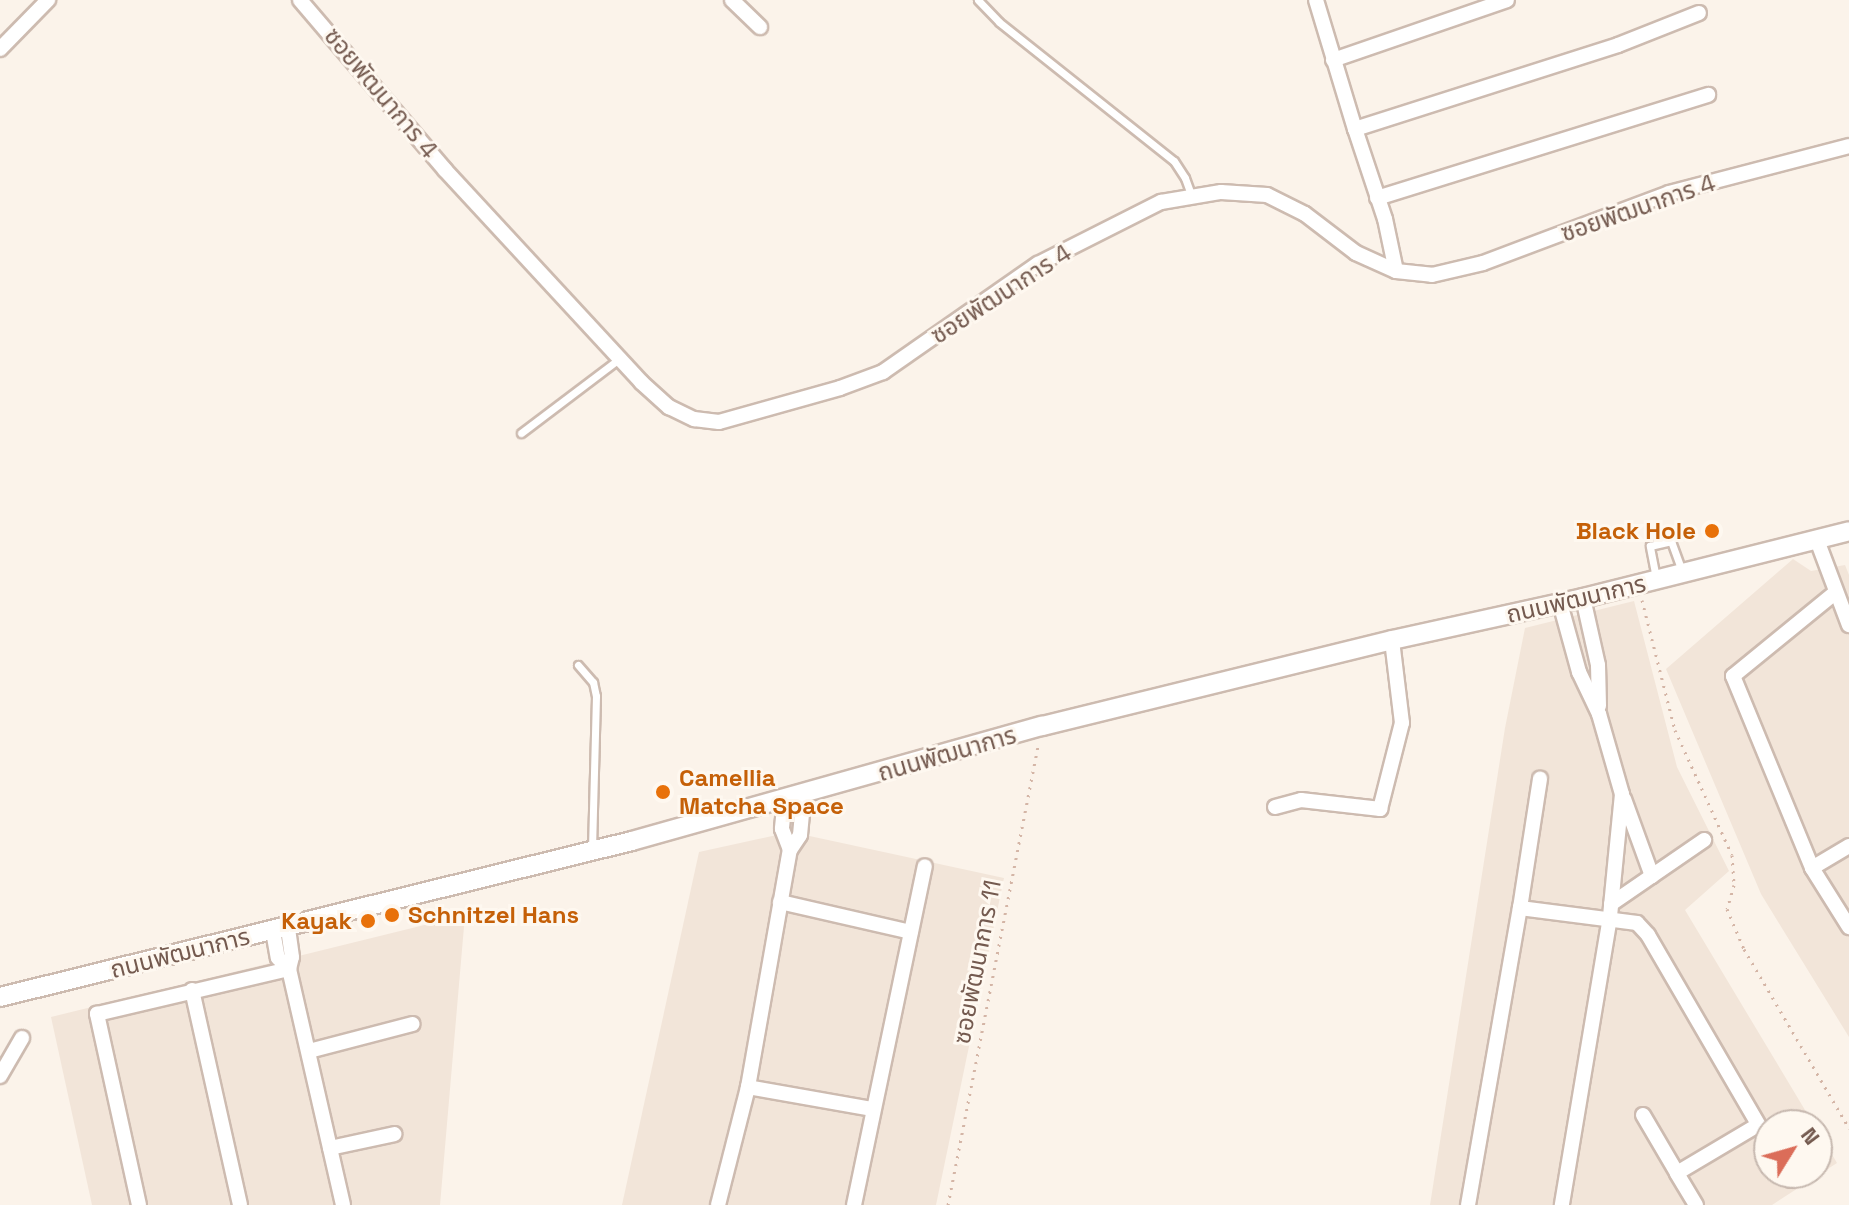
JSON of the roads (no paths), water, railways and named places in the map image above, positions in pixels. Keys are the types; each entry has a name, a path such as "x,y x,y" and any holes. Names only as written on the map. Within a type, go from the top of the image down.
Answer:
{"street":[{"path":"0,49 48,0"},
{"name":"ซอยพัฒนาการ 4","path":"300,0 445,170 619,359 669,407 694,419 719,422 883,372 1038,264 1161,202 1221,192 1267,195 1305,214 1356,253 1396,271 1432,275 1483,263 1669,193 1849,146"},
{"path":"732,0 760,27"},
{"path":"1316,0 1377,198 1396,271"},
{"path":"1333,60 1507,0"},
{"path":"1355,129 1618,45 1699,13"},
{"path":"1377,198 1708,95"},
{"name":"ถนนพัฒนาการ","path":"0,997 592,850 1042,726 1392,640 1583,598 1849,531"},
{"path":"1817,540 1849,625"},
{"path":"1836,592 1733,676 1812,868 1849,927"},
{"path":"1583,598 1598,665 1599,714"},
{"path":"1560,603 1579,672 1599,714 1622,794 1652,876"},
{"path":"1275,807 1301,800 1380,809 1402,723 1392,640"},
{"path":"1468,1205 1540,779"},
{"path":"718,1205 748,1087 790,850 800,835 804,793"},
{"path":"1562,1205 1610,911 1622,794"},
{"path":"785,799 782,829 790,850"},
{"path":"1610,911 1652,876 1704,840"},
{"path":"1812,868 1849,846"},
{"path":"854,1205 925,866"},
{"path":"780,902 911,932"},
{"path":"1520,908 1610,911 1637,923 1648,935 1753,1116"},
{"path":"280,929 278,958 289,969 343,1205"},
{"path":"139,1205 97,1014 289,969"},
{"path":"192,990 240,1205"},
{"path":"309,1051 413,1024"},
{"path":"0,1076 22,1038"},
{"path":"748,1087 873,1109"},
{"path":"1643,1115 1696,1205"},
{"path":"1677,1173 1753,1128"},
{"path":"330,1148 395,1134"}],"lane":[{"path":"978,0 999,22 1174,161 1192,197"},
{"path":"521,433 619,359"},
{"path":"1647,582 1650,546 1671,541 1683,573"},
{"path":"578,665 593,682 596,696 592,850"}],"place":[{"name":"Black Hole","path":"1712,531"},
{"name":"Camellia Matcha Space","path":"663,792"},
{"name":"Schnitzel Hans","path":"392,915"},
{"name":"Kayak","path":"368,921"}]}
